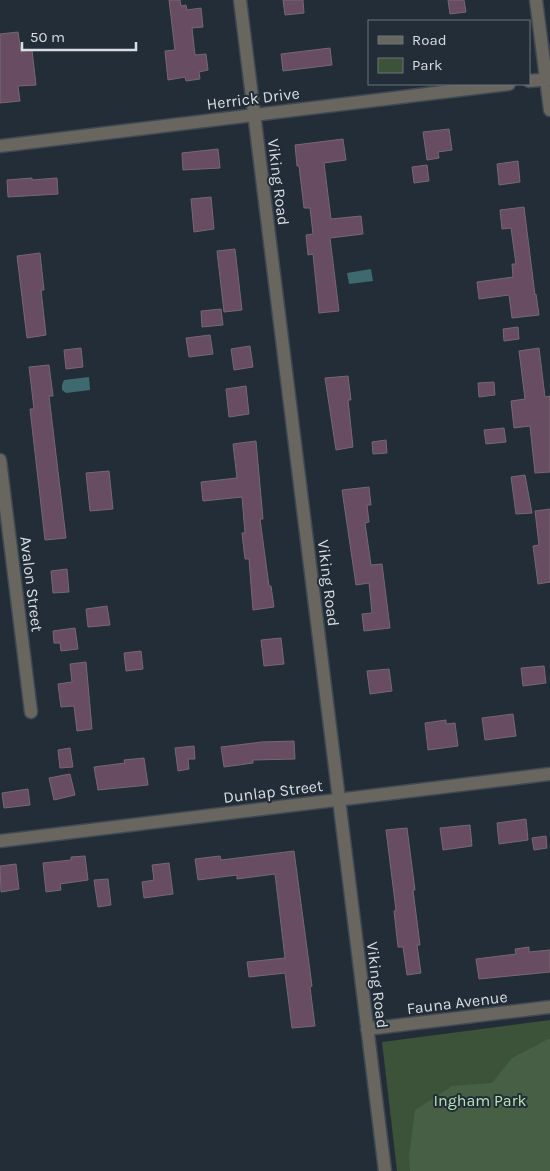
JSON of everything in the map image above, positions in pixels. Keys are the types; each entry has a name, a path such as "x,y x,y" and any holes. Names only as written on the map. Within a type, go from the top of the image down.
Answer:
{"street":[{"name":"Viking Road","path":"240,0 385,1171"},
{"path":"536,0 548,79 550,110"},
{"path":"530,81 548,79"},
{"name":"Herrick Drive","path":"0,146 501,85"},
{"name":"Avalon Street","path":"0,460 31,712"},
{"name":"Dunlap Street","path":"0,841 550,774"},
{"name":"Fauna Avenue","path":"367,1029 550,1007"}],"green space":[{"name":"Ingham Park","path":"550,1020 550,1171 397,1171 382,1042"},
{"path":"550,1039 550,1171 410,1171 409,1157 415,1110 452,1086 492,1083 512,1058"}],"shaded area":[{"path":"371,269 373,281 349,284 347,273"},
{"path":"89,377 90,390 66,393 62,390 64,380"}],"building":[{"path":"169,0 180,0 181,6 186,5 187,10 201,8 203,27 192,28 195,55 206,54 208,70 199,72 200,79 186,81 185,77 168,80 165,51 175,50"},
{"path":"283,0 303,0 304,13 285,15"},
{"path":"448,0 464,0 466,12 450,14"},
{"path":"18,32 21,52 32,50 36,85 18,86 20,101 0,103 0,34"},
{"path":"330,48 332,65 283,71 281,54"},
{"path":"449,129 452,150 438,152 439,158 427,160 423,132"},
{"path":"343,139 346,160 324,163 331,219 361,216 363,234 330,238 339,311 319,313 313,254 308,255 306,235 313,234 310,208 304,208 295,145"},
{"path":"218,149 220,168 183,170 182,153"},
{"path":"518,161 520,182 499,185 497,164"},
{"path":"427,165 429,181 414,183 412,167"},
{"path":"32,178 32,180 57,178 58,194 8,197 7,180"},
{"path":"211,197 214,229 194,232 191,199"},
{"path":"524,207 539,315 512,318 509,295 479,299 477,282 513,277 512,264 516,264 511,228 502,229 500,210"},
{"path":"235,249 242,310 224,312 217,251"},
{"path":"40,253 44,290 41,290 46,335 27,338 17,256"},
{"path":"221,309 223,325 202,327 201,311"},
{"path":"518,327 519,339 504,341 503,329"},
{"path":"210,335 213,354 189,357 186,338"},
{"path":"250,346 253,367 234,370 231,349"},
{"path":"81,348 83,367 66,369 64,350"},
{"path":"539,348 545,397 550,396 550,472 535,473 530,426 514,428 511,401 525,399 519,351"},
{"path":"49,365 53,396 49,396 66,538 45,540 30,409 34,409 29,367"},
{"path":"348,376 351,400 348,400 353,447 336,450 325,378"},
{"path":"494,382 495,395 479,397 478,383"},
{"path":"246,386 249,414 229,417 226,389"},
{"path":"504,428 506,442 486,444 484,430"},
{"path":"386,440 387,453 373,454 372,442"},
{"path":"256,441 263,519 260,519 269,586 271,586 274,607 253,610 249,559 245,559 242,533 245,533 242,497 203,501 201,482 237,478 233,444"},
{"path":"109,471 113,509 90,511 86,473"},
{"path":"525,475 532,513 516,514 511,477"},
{"path":"369,487 371,505 367,505 369,522 365,523 371,565 382,564 390,628 364,631 362,614 372,613 369,583 356,585 342,490"},
{"path":"550,509 550,582 538,584 533,546 539,545 535,511"},
{"path":"67,569 69,592 53,593 51,571"},
{"path":"107,606 110,625 88,627 86,609"},
{"path":"75,628 78,649 61,651 60,643 54,643 53,631"},
{"path":"281,638 284,664 264,666 261,640"},
{"path":"141,651 143,669 126,671 124,653"},
{"path":"86,662 92,729 77,731 74,706 61,707 58,684 72,682 70,664"},
{"path":"544,666 546,683 523,686 521,668"},
{"path":"389,669 392,691 370,694 367,671"},
{"path":"513,714 516,736 485,740 482,718"},
{"path":"446,720 446,724 455,723 458,746 428,750 425,723"},
{"path":"294,741 295,759 253,760 253,763 224,767 221,747 262,742"},
{"path":"194,746 195,759 188,759 189,769 178,771 175,748"},
{"path":"70,748 73,767 60,768 58,750"},
{"path":"144,758 148,785 98,790 94,767 125,763 124,760"},
{"path":"70,774 75,795 54,800 49,778"},
{"path":"28,789 30,805 4,808 2,793"},
{"path":"526,819 528,840 499,844 497,823"},
{"path":"470,825 472,846 443,850 440,828"},
{"path":"407,828 415,890 413,890 420,945 417,945 421,973 407,975 403,947 398,947 394,911 396,910 386,830"},
{"path":"546,836 547,848 534,850 532,838"},
{"path":"294,851 312,986 310,987 315,1026 292,1028 285,973 249,977 247,962 285,958 275,874 237,879 237,875 198,880 195,859 220,856 221,860"},
{"path":"85,856 88,880 60,884 61,890 46,892 43,863 71,860 71,857"},
{"path":"169,863 173,894 144,898 142,882 154,880 152,865"},
{"path":"16,864 19,889 1,892 0,866"},
{"path":"108,879 111,905 98,907 94,880"},
{"path":"529,947 529,952 550,950 550,972 479,979 476,959 516,954 515,949"}]}
